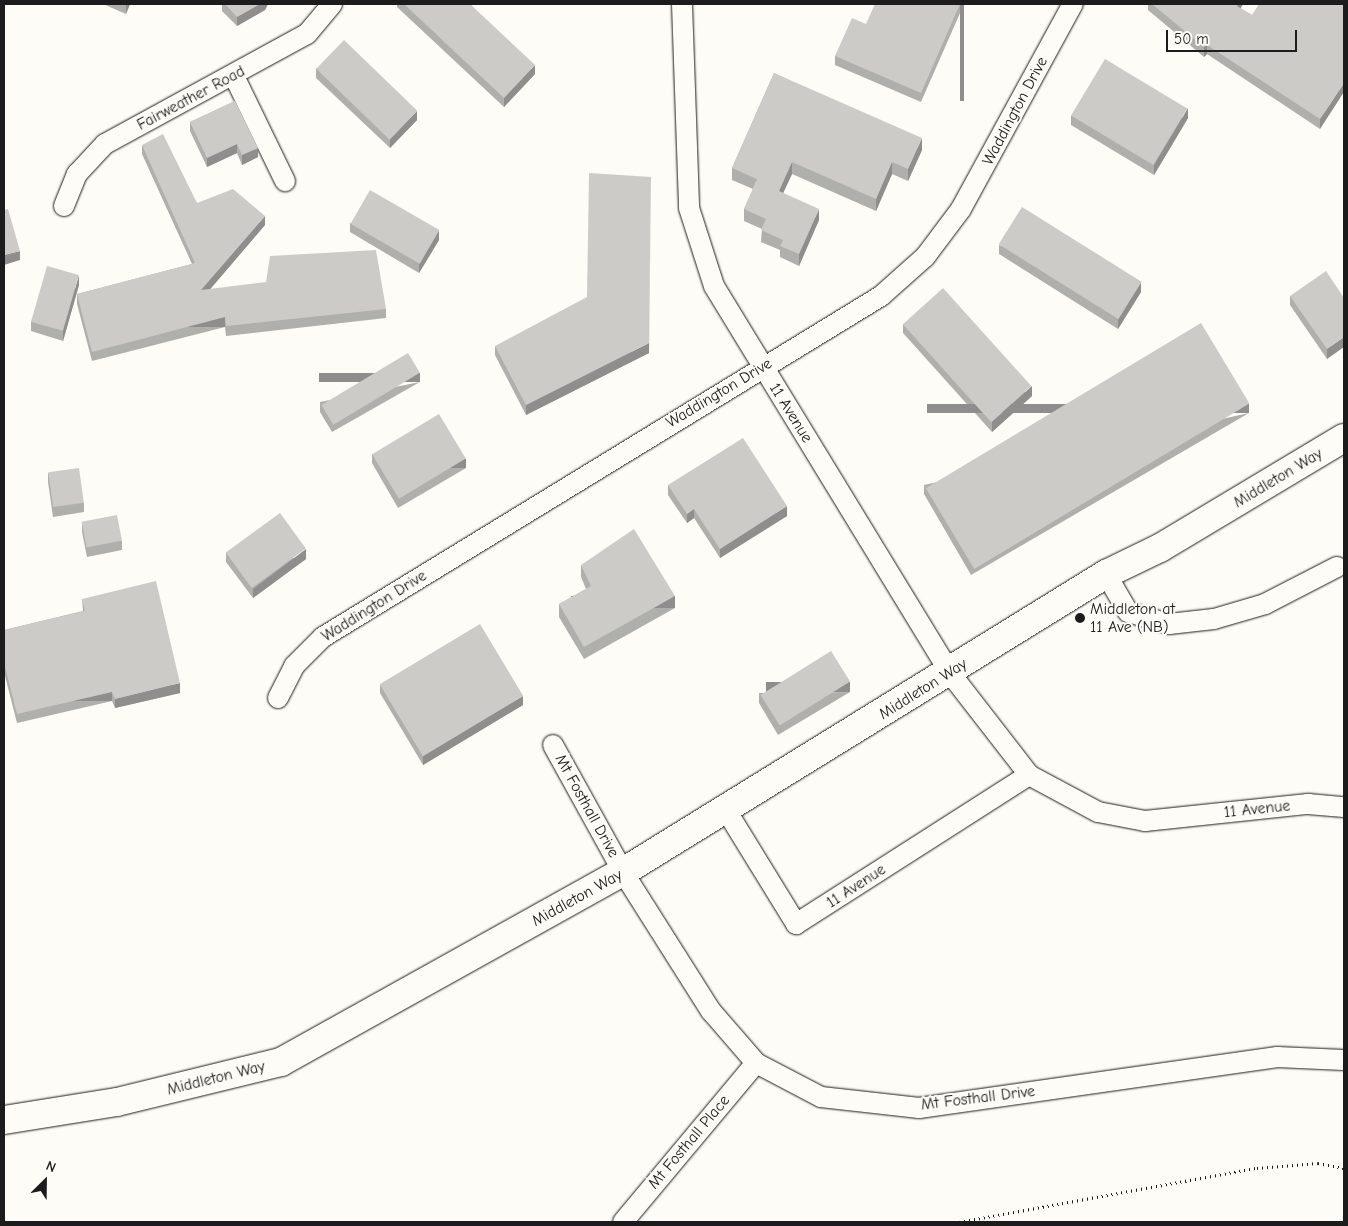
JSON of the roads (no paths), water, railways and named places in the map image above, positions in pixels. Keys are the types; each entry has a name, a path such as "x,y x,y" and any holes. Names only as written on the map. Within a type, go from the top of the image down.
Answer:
{"street":[{"name":"Fairweather Road","path":"64,206 78,174 105,144 234,76 307,34 332,4"},
{"name":"11 Avenue","path":"682,4 689,208 714,286 950,673 1029,776 1098,812 1145,821 1308,804 1344,807"},
{"name":"Waddington Drive","path":"278,698 294,666 323,636 762,366 881,296 925,257 961,209 1073,4"},
{"path":"234,76 285,181"},
{"name":"Middleton Way","path":"4,1120 117,1102 280,1062 623,872 950,673 1106,574 1160,548 1344,438"},
{"path":"1106,574 1128,612 1169,624 1214,619 1265,604 1337,567"},
{"name":"Mt Fosthall Drive","path":"554,745 623,872 711,1012 756,1063 821,1097 918,1108 1277,1057 1344,1060"},
{"name":"11 Avenue","path":"726,810 796,924 1029,776"},
{"name":"Mt Fosthall Place","path":"623,1222 756,1063"}],"place":[{"name":"Middleton at 11 Ave (NB)","path":"1080,618"}]}
